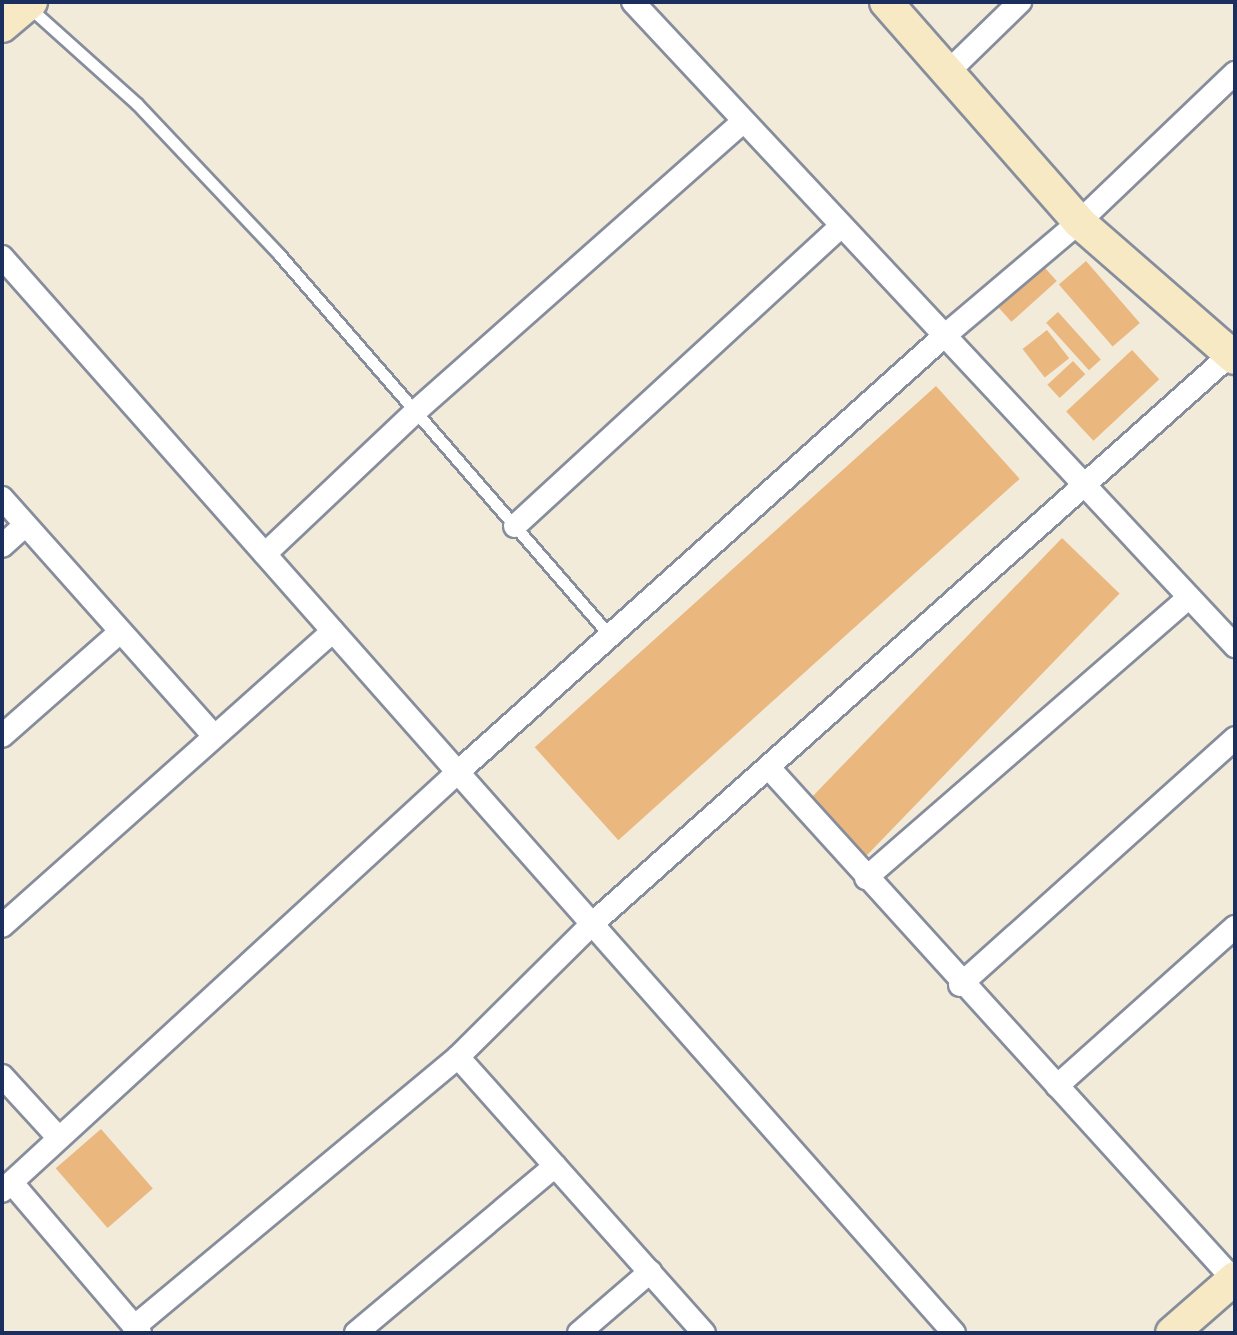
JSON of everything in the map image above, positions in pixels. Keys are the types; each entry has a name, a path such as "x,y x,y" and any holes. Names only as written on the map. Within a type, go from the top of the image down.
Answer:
{"street":[{"path":"633,2 839,228 1235,646"},
{"path":"886,2 950,70 1079,222 1233,356 592,924 458,1057 137,1330 7,1187 57,1136 458,772 612,639 943,337 1079,222 1235,73"},
{"path":"950,70 1020,2"},
{"path":"2,26 27,3"},
{"path":"265,554 416,411 743,122"},
{"path":"515,526 839,228"},
{"path":"2,257 954,1333"},
{"path":"2,498 212,734"},
{"path":"2,546 25,525"},
{"path":"866,878 1189,597"},
{"path":"2,926 212,734 333,631"},
{"path":"2,736 120,632"},
{"path":"960,985 1235,738"},
{"path":"770,769 960,985 1234,1278 1172,1333"},
{"path":"1057,1086 1235,927"},
{"path":"458,1057 704,1333"},
{"path":"2,1076 57,1136"},
{"path":"356,1333 555,1166"},
{"path":"579,1333 650,1272"}],"lane":[{"path":"27,3 137,104 416,411 612,639"}],"building":[{"path":"1036,258 1057,281 1011,322 991,299"},
{"path":"1086,261 1140,323 1113,347 1059,285"},
{"path":"1058,312 1101,360 1089,370 1046,323"},
{"path":"1047,330 1069,358 1045,377 1023,349"},
{"path":"1132,350 1159,379 1093,441 1066,411"},
{"path":"1073,361 1085,374 1060,398 1047,385"},
{"path":"936,386 1020,479 618,840 535,747"},
{"path":"1062,538 1120,594 862,860 804,805"},
{"path":"101,1129 153,1189 108,1228 56,1168"}]}
